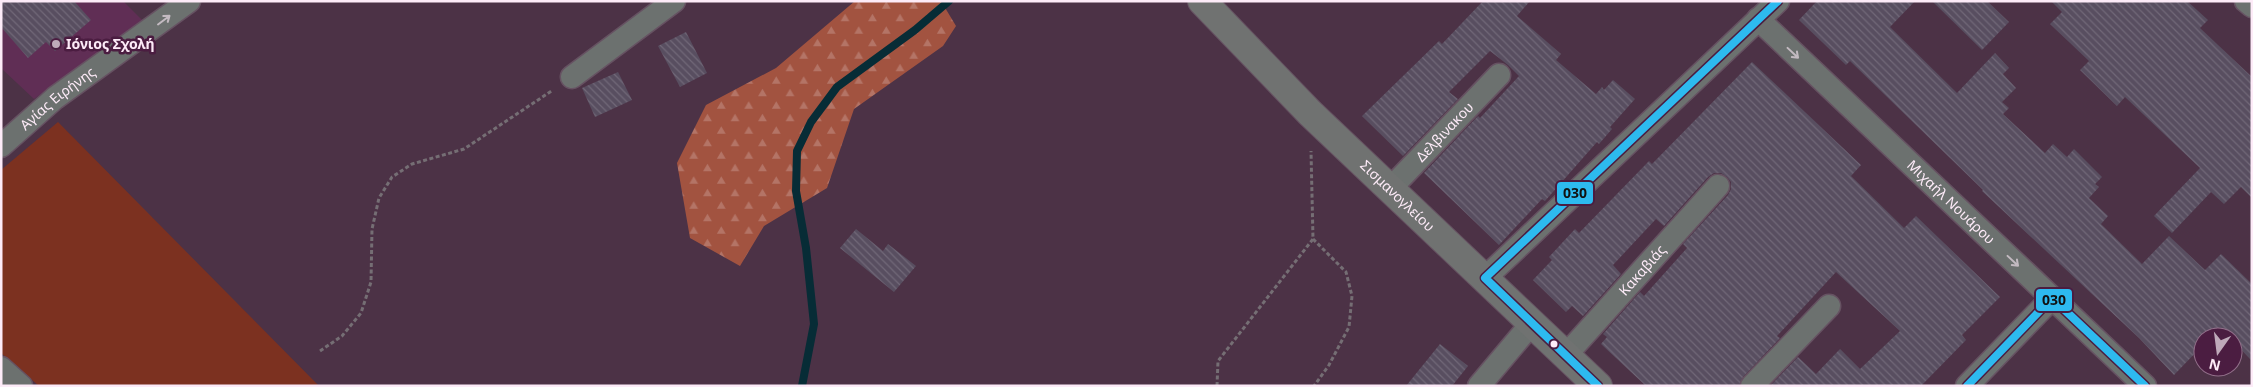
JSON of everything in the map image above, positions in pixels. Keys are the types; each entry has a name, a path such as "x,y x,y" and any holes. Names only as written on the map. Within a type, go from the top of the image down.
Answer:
{"street":[{"name":"Αγίας Ειρήνης","path":"1,146 56,98 189,1"},
{"path":"572,77 674,1"},
{"name":"Σισμανογλείου","path":"1202,1 1310,113 1598,386"},
{"path":"1484,278 1778,1"},
{"path":"2246,1 2252,6"},
{"name":"Μιχαήλ Νουάρου","path":"1758,20 2145,386"},
{"name":"Δελβινακου","path":"1390,189 1499,75"},
{"name":"Κακαβιάς","path":"1566,355 1718,186"},
{"path":"1967,386 2052,298"},
{"path":"1752,386 1828,306"},
{"path":"1478,386 1532,323"},
{"path":"1,368 21,386"}],"path":[{"path":"320,351 342,336 361,313 371,282 372,229 379,198 392,177 412,164 464,149 572,77"},
{"path":"1217,386 1218,361 1313,239 1310,113"},
{"path":"1313,239 1346,272 1352,296 1349,327 1329,365 1314,386"}],"shaded area":[{"name":"Ιόνιος Σχολή","path":"1,1 123,1 143,21 34,99 1,68"},
{"path":"58,122 319,386 39,386 1,353 1,170"}],"green space":[{"path":"855,1 941,1 956,26 943,46 854,109 827,188 764,226 740,266 690,238 677,163 706,105 776,68"}],"building":[{"path":"1,1 74,1 91,20 55,51 46,42 28,58 1,27"},
{"path":"1483,1 1530,1 1517,16 1561,54 1556,60 1596,94 1602,87 1604,90 1613,80 1635,99 1610,127 1612,129 1599,144 1597,142 1545,201 1542,199 1499,245 1424,173 1478,116 1480,118 1519,76 1508,65 1490,51 1449,92 1458,99 1403,156 1362,116 1439,41 1442,44"},
{"path":"1817,1 1915,1 1890,27 1957,93 1995,53 2009,68 2003,74 2016,88 2002,102 2009,108 2003,114 2045,153 2053,144 2067,157 2074,149 2102,177 2095,184 2099,187 2089,198 2108,216 2101,224 2142,264 2169,236 2205,270 2221,254 2252,284 2252,361 2243,352 2243,327 2193,327 2193,355 2174,375 2139,338 1982,191 1850,61 1846,65 1799,20"},
{"path":"1932,1 1987,1 2009,22 1982,50"},
{"path":"2051,1 2187,1 2208,20 2200,28 2252,77 2252,198 2241,187 2224,204 2211,192 2172,233 2154,216 2200,168 2125,97 2117,106 2080,70 2089,61 2050,24 2062,12"},
{"path":"686,32 707,73 680,87 658,46"},
{"path":"1752,62 1861,165 1851,176 1904,228 1916,216 2000,297 1962,335 1966,340 1921,386 1770,386 1798,357 1816,374 1840,349 1860,369 1900,331 1836,272 1777,336 1780,338 1743,377 1739,386 1646,386 1601,344 1607,337 1603,334 1640,292 1644,296 1687,248 1683,244 1728,195 1731,189 1731,182 1721,173 1714,173 1708,177 1664,226 1656,219 1613,265 1621,274 1583,316 1572,306 1566,312 1533,280 1552,260 1549,257 1575,229 1579,233 1649,161 1652,164"},
{"path":"618,72 632,100 595,117 582,88"},
{"path":"856,229 883,251 888,244 916,266 894,292 840,248"},
{"path":"1440,344 1468,366 1452,386 1406,386"}],"waterway":[{"path":"802,386 814,324 806,248 796,191 797,151 811,122 837,87 915,30 949,1"}],"transit line":[{"name":"030","path":"1598,386 1485,278 1778,1"},
{"name":"030","path":"1967,386 2052,298 2145,386"}],"place":[{"name":"Ιόνιος Σχολή","path":"56,44"}]}
